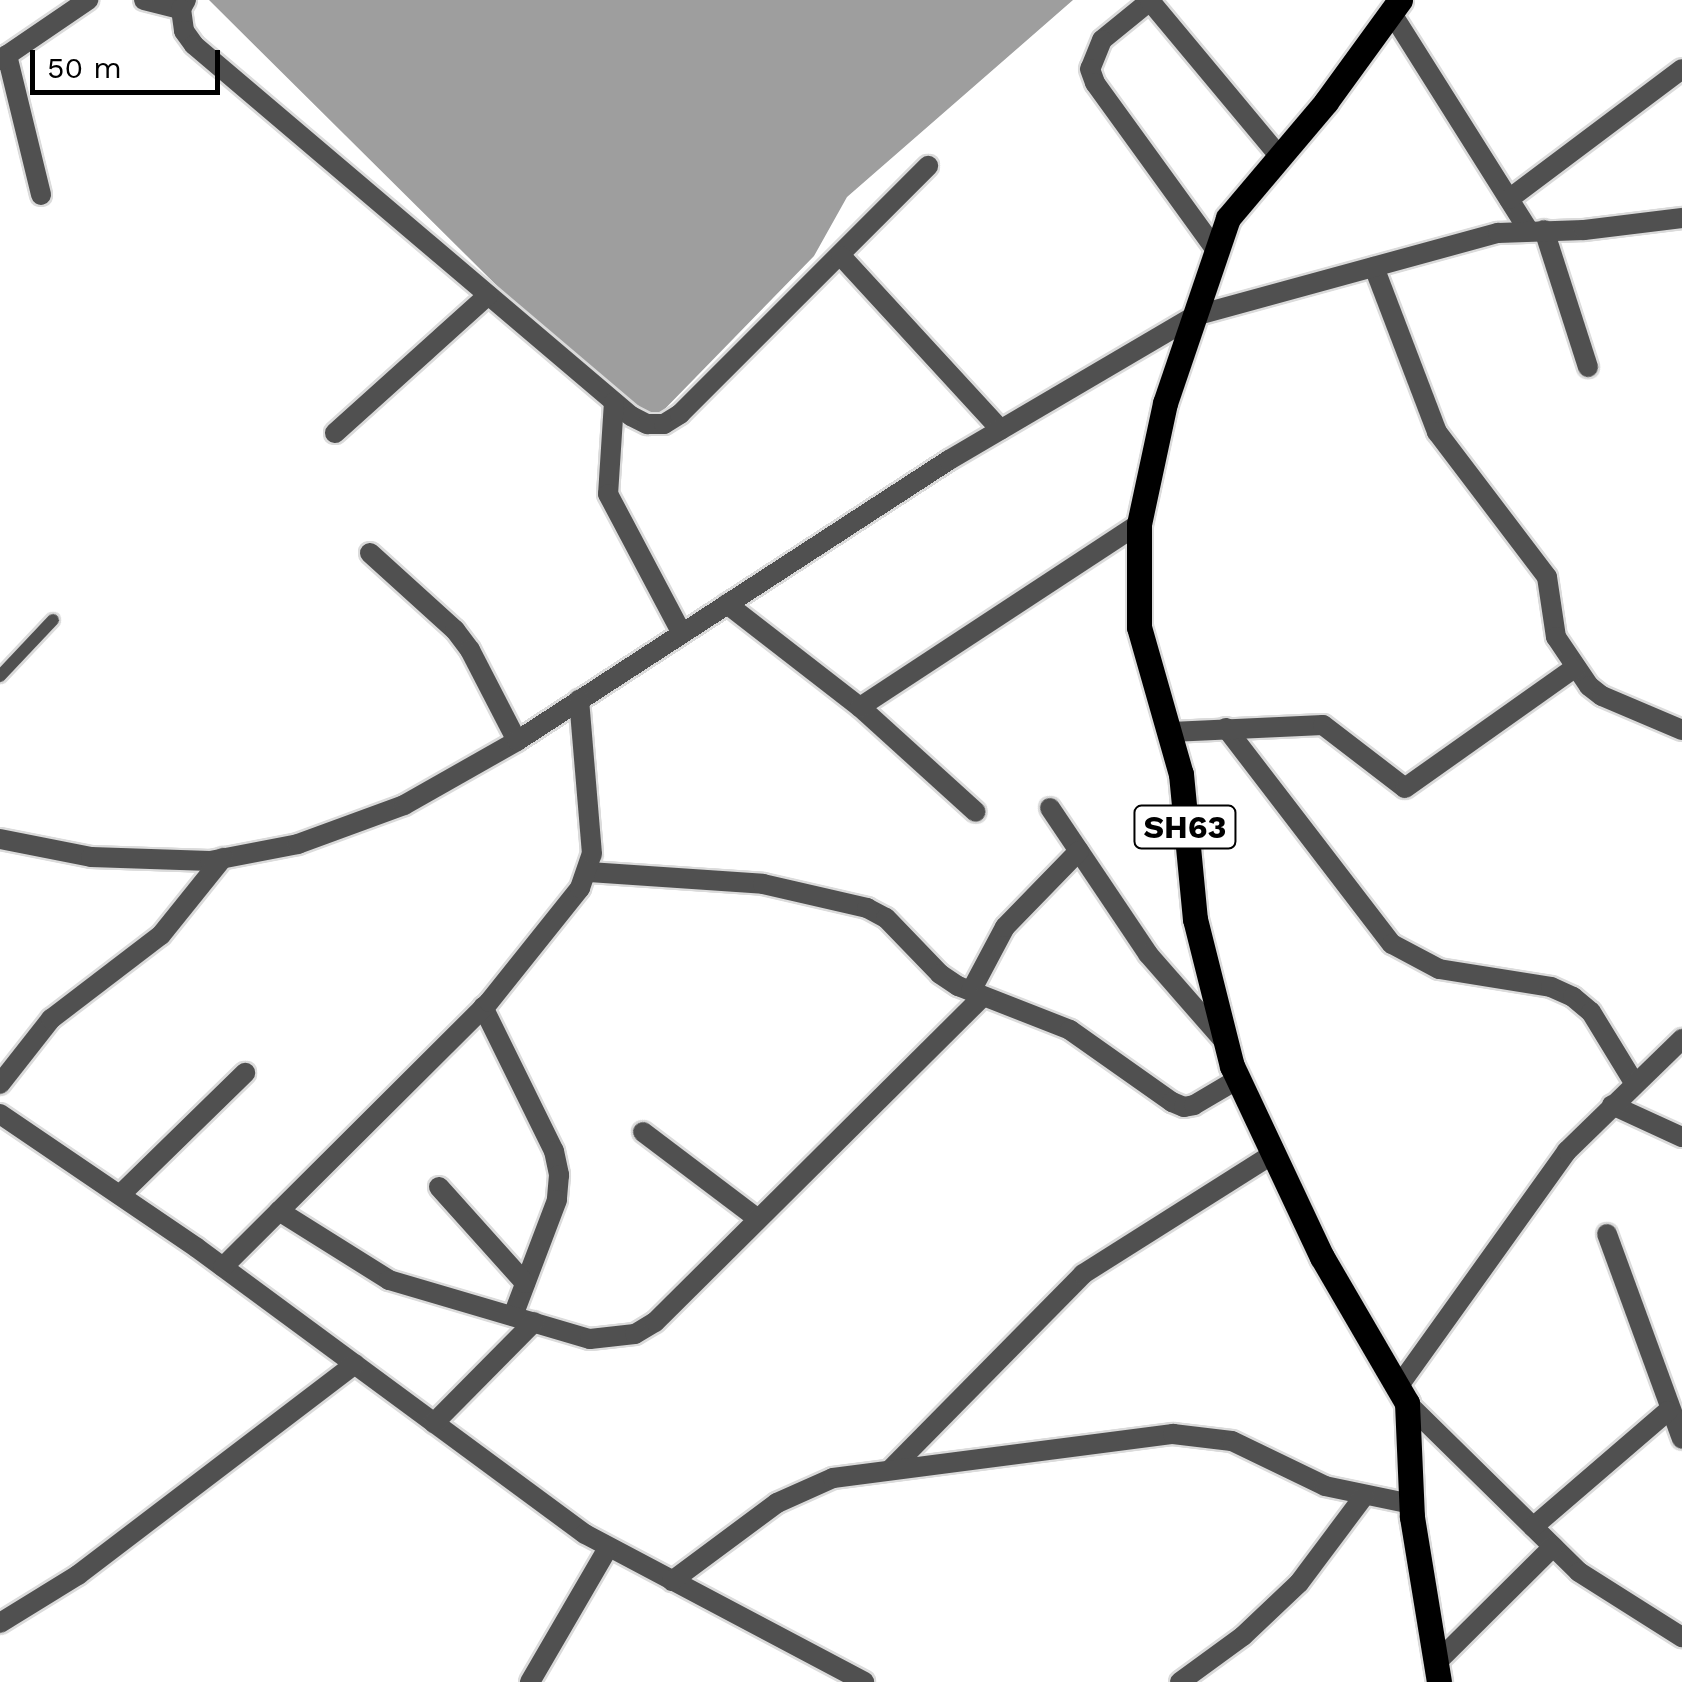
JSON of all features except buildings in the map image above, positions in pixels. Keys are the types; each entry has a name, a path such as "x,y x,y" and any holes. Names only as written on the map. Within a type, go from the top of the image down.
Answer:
{"main road":[{"name":"SH63","path":"1395,6 1228,218 1165,403 1139,524 1139,627 1181,774 1196,919 1238,1080 1322,1257 1402,1395 1411,1504 1438,1673"}],"street":[{"path":"41,195 4,58 88,0"},
{"path":"144,0 184,4 184,30 194,45 614,402 648,424 664,424 680,414 928,166"},
{"path":"1216,250 1095,83 1090,69 1102,40 1150,1 1279,156"},
{"path":"1395,6 1509,200 1536,230 1588,367"},
{"path":"1509,200 1682,69"},
{"path":"0,839 91,857 223,858 298,844 404,805 517,741 1001,430 1194,316 1498,233 1682,218"},
{"path":"841,256 1001,430"},
{"path":"1374,267 1428,414 1541,566 1550,590 1556,636 1576,667 1602,696 1682,730"},
{"path":"335,434 488,294"},
{"path":"614,402 608,494 682,634"},
{"path":"860,708 1139,524"},
{"path":"370,553 462,640 517,741"},
{"path":"727,604 860,708 976,812"},
{"path":"1171,732 1324,725 1405,788 1576,667"},
{"path":"223,1267 483,1008 589,872 592,854 579,700"},
{"path":"1226,728 1392,944 1440,969 1551,987 1573,997 1591,1012 1634,1084"},
{"path":"1050,808 1148,954 1226,1044"},
{"path":"279,1211 388,1280 590,1338 635,1334 655,1322 758,1220 977,993 1006,928 1079,851"},
{"path":"0,1084 52,1019 161,935 223,858"},
{"path":"589,872 763,884 867,908 898,928 940,974 1070,1030 1184,1107 1238,1080"},
{"path":"483,1008 554,1152 559,1176 557,1200 512,1316"},
{"path":"1682,1039 1551,1170 1402,1395 1552,1547 1597,1586 1682,1637"},
{"path":"120,1195 245,1073"},
{"path":"1612,1105 1682,1137"},
{"path":"0,1114 223,1267 608,1548 864,1682"},
{"path":"643,1132 758,1220"},
{"path":"892,1468 1083,1274 1273,1154"},
{"path":"439,1188 525,1283"},
{"path":"1607,1234 1668,1412 1682,1439"},
{"path":"434,1423 534,1322"},
{"path":"0,1624 78,1575 355,1364"},
{"path":"1532,1527 1668,1412"},
{"path":"672,1581 776,1502 804,1488 892,1468 1173,1434 1232,1441 1325,1486 1411,1504"},
{"path":"1180,1682 1244,1636 1299,1583 1364,1496"},
{"path":"1438,1673 1552,1547"},
{"path":"530,1682 608,1548"}],"lane":[{"path":"0,676 53,620"}],"shaded area":[{"path":"209,0 1073,0 847,197 814,256 656,418 594,382"}]}
